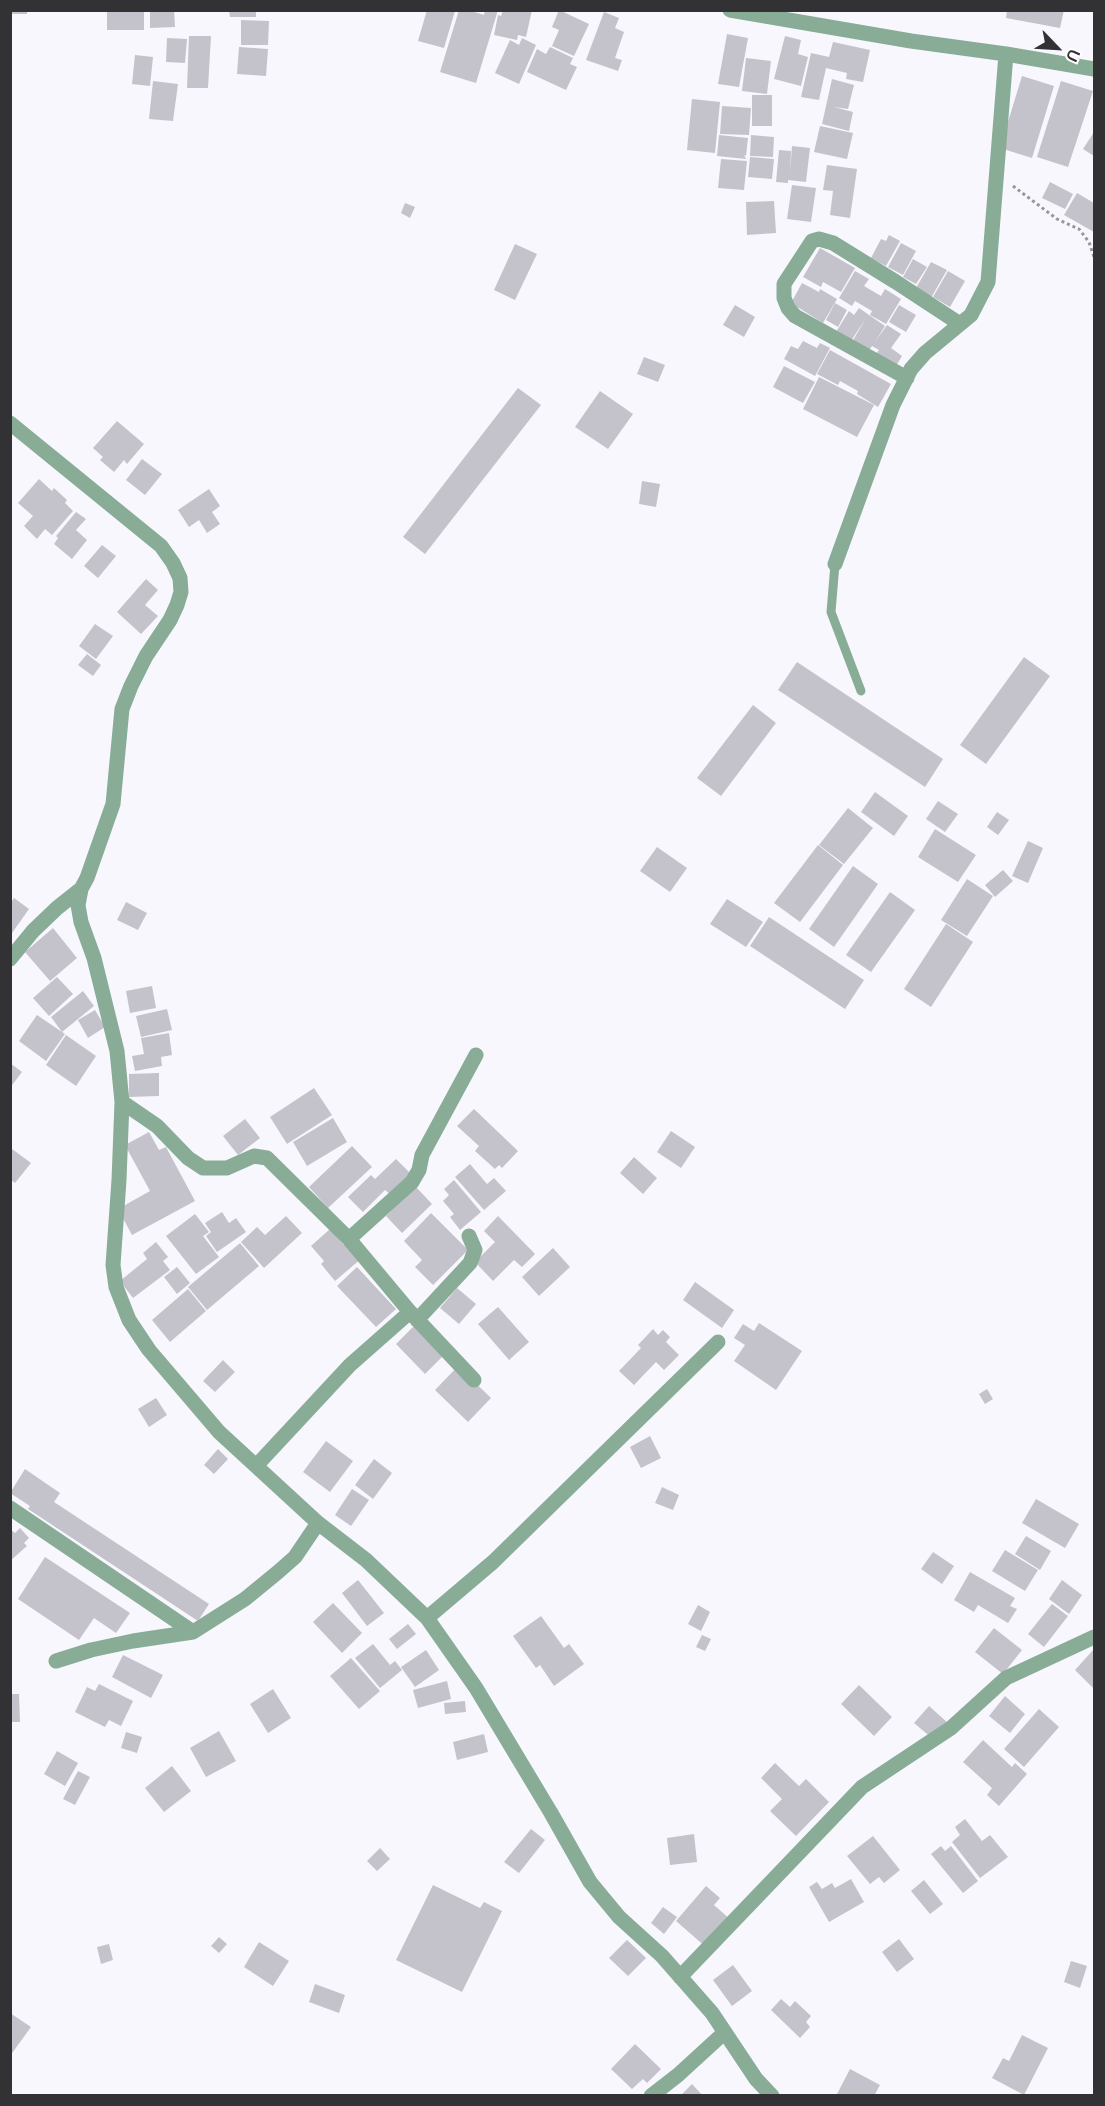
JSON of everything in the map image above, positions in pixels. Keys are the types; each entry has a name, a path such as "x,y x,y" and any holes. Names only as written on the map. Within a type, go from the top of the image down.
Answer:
{"street":[{"path":"730,10 1095,69"},
{"path":"835,564 893,405 911,369 925,353 971,315 988,282 1006,54"},
{"path":"907,378 795,316 788,308 784,298 784,284 812,241 819,239 833,243 960,324"},
{"path":"10,423 161,546 180,578 181,592 177,605 141,666 122,709 113,804 81,889 78,905 117,1051 122,1102 113,1265 116,1287 129,1320 149,1350 219,1432 318,1523 366,1560 427,1618 476,1688 590,1882 619,1917 662,1956 712,2013 756,2079 772,2096"},
{"path":"10,959 33,931 81,889"},
{"path":"349,1239 412,1182 419,1170 422,1155 476,1055"},
{"path":"122,1102 157,1126 188,1158 203,1168 210,1170 226,1168 254,1156 267,1158 349,1239 414,1316 474,1380"},
{"path":"256,1466 350,1365 414,1316 470,1263 475,1250 470,1236"},
{"path":"427,1618 493,1563 718,1342"},
{"path":"10,1508 193,1632"},
{"path":"56,1661 123,1644 193,1632 245,1599 278,1572 295,1557 318,1523"},
{"path":"680,1977 862,1787 951,1728 1006,1678 1095,1637"},
{"path":"651,2096 725,2032"}],"lane":[{"path":"835,564 831,612 861,691"}],"path":[{"path":"997,174 1057,219 1078,229 1089,242 1095,257"}],"building":[{"path":"10,10 27,10 27,14 10,14"},
{"path":"107,10 144,10 144,30 107,30"},
{"path":"150,10 174,10 175,27 150,28"},
{"path":"229,10 256,10 256,17 230,17"},
{"path":"427,10 455,11 444,48 418,41"},
{"path":"459,10 484,15 485,10 498,10 476,83 440,72"},
{"path":"503,10 532,10 526,37 518,35 517,40 494,35 498,15 501,16"},
{"path":"559,10 589,24 574,56 552,46 559,30 552,27"},
{"path":"1007,10 1064,10 1060,28 1006,18"},
{"path":"604,12 619,18 615,28 624,32 615,58 622,60 618,71 586,60"},
{"path":"241,20 269,21 268,45 241,45"},
{"path":"727,34 748,38 739,87 718,84"},
{"path":"189,36 211,36 208,88 187,88"},
{"path":"785,36 801,40 798,54 808,57 801,86 774,79"},
{"path":"167,38 187,39 185,63 166,62"},
{"path":"522,38 536,45 519,84 495,73 510,40 519,45"},
{"path":"833,42 870,50 863,82 846,79 847,73 826,68 819,100 801,97 811,53 829,57"},
{"path":"239,47 268,49 266,76 237,74"},
{"path":"550,47 573,58 570,64 577,67 566,90 527,72 537,49 546,54"},
{"path":"135,55 153,57 150,86 132,84"},
{"path":"746,58 771,61 767,94 742,91"},
{"path":"1022,76 1054,86 1032,158 1000,148"},
{"path":"832,79 854,85 848,109 834,107 853,112 849,131 822,124"},
{"path":"153,81 178,84 173,121 149,119"},
{"path":"1061,81 1093,91 1068,167 1037,157"},
{"path":"752,95 772,95 772,126 752,126"},
{"path":"692,99 720,102 715,153 687,150"},
{"path":"722,106 751,108 749,135 720,134"},
{"path":"820,126 853,133 847,159 814,152"},
{"path":"1094,132 1094,156 1083,149"},
{"path":"719,135 748,138 746,156 744,155 746,159 717,156"},
{"path":"751,135 774,137 773,157 750,156"},
{"path":"792,146 810,148 806,182 788,180 788,183 776,182 779,150 791,151 790,173"},
{"path":"750,157 774,159 772,179 748,177"},
{"path":"721,159 747,161 744,190 718,188"},
{"path":"827,165 857,169 850,218 830,215 833,191 823,190"},
{"path":"1050,182 1073,194 1065,209 1042,198"},
{"path":"792,185 816,188 811,222 787,219"},
{"path":"1077,193 1094,203 1094,232 1064,215"},
{"path":"774,201 776,233 747,235 746,202"},
{"path":"405,203 415,207 410,218 401,213"},
{"path":"889,235 900,241 886,266 871,258 881,239 886,241"},
{"path":"901,243 916,251 903,275 888,267"},
{"path":"515,244 537,254 515,300 494,290"},
{"path":"820,248 855,268 841,292 823,282 821,287 803,277"},
{"path":"913,259 927,267 916,284 903,277"},
{"path":"931,262 947,270 931,298 916,288"},
{"path":"855,271 869,279 864,286 881,296 885,289 901,299 886,324 870,315 872,311 855,301 852,306 839,298"},
{"path":"948,271 965,281 950,307 933,297"},
{"path":"802,283 819,292 820,289 837,299 823,323 791,303"},
{"path":"835,303 847,310 838,327 826,320"},
{"path":"735,305 755,317 744,337 723,325"},
{"path":"899,305 916,315 906,332 889,322"},
{"path":"859,308 885,326 875,342 887,325 901,334 891,348 902,356 895,368 875,355 879,350 872,346 868,352 852,342 866,318 851,341 836,332 849,311 854,315"},
{"path":"803,341 817,348 820,343 830,348 815,376 784,359 791,346 798,349"},
{"path":"830,350 891,384 878,407 857,394 858,391 840,381 838,385 817,374"},
{"path":"644,357 665,365 658,382 637,374"},
{"path":"784,366 815,382 803,403 773,387"},
{"path":"819,377 874,405 857,437 803,409"},
{"path":"518,388 541,405 425,554 403,537"},
{"path":"600,391 633,414 608,449 575,427"},
{"path":"117,421 144,444 127,464 124,460 114,472 100,460 103,457 93,448"},
{"path":"142,459 162,474 145,495 126,480"},
{"path":"39,479 52,491 54,488 67,500 65,503 73,511 52,535 45,529 37,539 24,526 33,516 18,503"},
{"path":"642,481 660,484 656,507 639,504"},
{"path":"209,489 220,506 212,512 220,524 207,533 199,520 189,527 178,510"},
{"path":"76,512 86,519 76,530 87,540 72,559 54,544 58,538 56,536"},
{"path":"102,545 116,556 98,578 84,566"},
{"path":"146,579 158,590 145,605 158,616 141,634 117,612"},
{"path":"95,624 113,636 96,659 79,646"},
{"path":"87,654 101,665 93,676 78,665"},
{"path":"1024,657 1050,676 986,764 960,745"},
{"path":"797,662 943,759 925,787 778,690"},
{"path":"753,705 776,723 721,796 697,778"},
{"path":"875,792 908,816 894,836 861,812"},
{"path":"938,801 958,814 945,832 926,819"},
{"path":"848,808 873,828 844,864 819,845"},
{"path":"997,812 1009,820 998,835 987,827"},
{"path":"935,829 976,855 958,882 918,857"},
{"path":"1028,841 1043,848 1028,883 1012,876"},
{"path":"818,845 843,865 800,922 774,903"},
{"path":"657,847 687,868 670,892 640,871"},
{"path":"853,866 878,884 834,947 809,929"},
{"path":"1003,870 1013,881 995,897 985,885"},
{"path":"967,879 993,896 967,936 941,920"},
{"path":"890,892 915,910 871,972 846,955"},
{"path":"14,898 29,909 12,933 10,904"},
{"path":"727,899 763,922 746,947 710,924"},
{"path":"126,902 147,913 138,930 117,920"},
{"path":"769,917 864,980 845,1009 750,946"},
{"path":"946,924 973,942 931,1007 904,989"},
{"path":"53,928 77,958 50,981 25,952"},
{"path":"57,977 73,994 49,1016 33,998"},
{"path":"152,986 156,1008 130,1013 126,991"},
{"path":"83,991 94,1006 62,1032 51,1017"},
{"path":"167,1009 172,1030 141,1037 136,1016"},
{"path":"95,1010 105,1027 88,1038 78,1020"},
{"path":"37,1015 65,1034 46,1061 19,1041"},
{"path":"169,1033 172,1055 161,1057 162,1066 135,1071 132,1056 144,1054 141,1038"},
{"path":"66,1035 96,1056 76,1086 46,1065"},
{"path":"10,1063 22,1072 10,1088"},
{"path":"159,1073 159,1096 129,1097 129,1074"},
{"path":"314,1088 332,1115 287,1144 270,1117"},
{"path":"474,1109 518,1151 502,1168 499,1165 495,1169 475,1151 479,1146 457,1126"},
{"path":"333,1118 347,1142 307,1166 293,1142"},
{"path":"245,1119 260,1138 238,1155 223,1136"},
{"path":"671,1131 695,1147 681,1168 657,1152"},
{"path":"149,1132 159,1150 166,1147 195,1201 132,1235 118,1209 150,1191 125,1145"},
{"path":"352,1146 372,1167 328,1208 309,1187"},
{"path":"12,1149 31,1163 15,1183 10,1179 10,1151"},
{"path":"634,1157 657,1178 643,1194 620,1173"},
{"path":"396,1159 412,1175 391,1195 385,1190 363,1212 348,1197 371,1175 375,1179"},
{"path":"470,1164 487,1184 494,1178 506,1191 484,1210 455,1177"},
{"path":"454,1180 481,1212 460,1230 450,1217 454,1214 443,1201 449,1195 444,1189"},
{"path":"416,1187 432,1204 402,1233 386,1216"},
{"path":"222,1212 229,1223 236,1218 246,1232 217,1252 206,1236 211,1232 205,1223"},
{"path":"431,1213 468,1250 433,1285 415,1267 422,1260 404,1241"},
{"path":"195,1214 209,1232 203,1236 219,1257 196,1274 166,1236"},
{"path":"286,1216 302,1233 264,1268 241,1242 257,1227 265,1235"},
{"path":"498,1216 535,1254 522,1267 514,1260 493,1281 475,1262 495,1242 484,1231"},
{"path":"330,1229 344,1245 347,1241 362,1258 335,1281 321,1264 324,1261 311,1246"},
{"path":"156,1242 168,1257 163,1261 170,1270 133,1298 120,1281 147,1259 143,1253"},
{"path":"240,1243 259,1266 207,1310 188,1287"},
{"path":"553,1248 570,1267 539,1296 522,1277"},
{"path":"177,1267 190,1283 177,1294 164,1277"},
{"path":"357,1267 396,1309 376,1327 337,1286"},
{"path":"695,1282 734,1310 722,1328 683,1300"},
{"path":"457,1288 476,1304 459,1324 440,1308"},
{"path":"188,1289 206,1311 170,1342 152,1320"},
{"path":"498,1307 529,1342 509,1360 478,1324"},
{"path":"759,1323 802,1351 776,1390 734,1361 745,1345 734,1338 743,1324 754,1331"},
{"path":"415,1325 444,1355 425,1374 396,1344"},
{"path":"653,1329 658,1335 663,1330 670,1337 666,1342 679,1355 664,1370 656,1362 634,1385 619,1371 641,1348 638,1345"},
{"path":"223,1360 235,1372 215,1392 203,1381"},
{"path":"458,1366 491,1398 468,1422 435,1390"},
{"path":"987,1389 993,1399 985,1404 979,1394"},
{"path":"156,1398 167,1415 149,1427 138,1409"},
{"path":"650,1436 661,1458 641,1468 630,1447"},
{"path":"326,1441 353,1461 330,1492 303,1472"},
{"path":"218,1449 228,1459 214,1474 204,1465"},
{"path":"374,1459 392,1473 373,1499 355,1485"},
{"path":"25,1469 60,1493 54,1502 209,1604 198,1621 28,1509 30,1506 10,1493"},
{"path":"662,1487 679,1495 673,1510 655,1503"},
{"path":"352,1489 369,1500 351,1526 335,1515"},
{"path":"1036,1499 1079,1524 1065,1548 1022,1523"},
{"path":"20,1528 29,1538 24,1543 27,1546 10,1561 10,1529 15,1533"},
{"path":"1026,1536 1051,1551 1040,1570 1015,1554"},
{"path":"1005,1550 1038,1570 1025,1591 992,1571"},
{"path":"933,1552 954,1566 942,1584 921,1569"},
{"path":"45,1557 130,1613 116,1633 94,1618 79,1640 18,1599"},
{"path":"970,1572 1015,1598 1010,1606 1017,1609 1008,1623 978,1605 974,1612 954,1600"},
{"path":"358,1580 384,1613 367,1626 342,1593"},
{"path":"1062,1580 1082,1595 1069,1614 1049,1599"},
{"path":"333,1603 362,1633 342,1653 313,1622"},
{"path":"1052,1604 1068,1616 1044,1647 1028,1634"},
{"path":"698,1605 710,1612 701,1631 688,1624"},
{"path":"541,1616 564,1648 569,1644 584,1664 554,1686 540,1665 536,1668 513,1636"},
{"path":"408,1624 416,1634 397,1649 389,1639"},
{"path":"994,1628 1022,1650 1003,1674 975,1652"},
{"path":"702,1635 711,1639 705,1651 696,1647"},
{"path":"373,1644 390,1665 395,1661 402,1670 380,1688 355,1658"},
{"path":"1094,1649 1094,1689 1075,1670"},
{"path":"426,1650 439,1670 415,1687 401,1667"},
{"path":"123,1655 163,1675 151,1698 112,1677"},
{"path":"351,1658 380,1691 359,1709 330,1676"},
{"path":"447,1681 451,1699 418,1708 413,1690"},
{"path":"99,1684 133,1701 121,1726 109,1720 105,1727 75,1712 87,1687 95,1691"},
{"path":"859,1685 892,1717 874,1736 841,1704"},
{"path":"273,1689 291,1718 268,1733 250,1704"},
{"path":"10,1694 19,1694 20,1722 10,1722"},
{"path":"1005,1696 1025,1714 1010,1733 989,1716"},
{"path":"465,1701 466,1712 445,1714 444,1703"},
{"path":"929,1706 948,1723 933,1739 914,1723"},
{"path":"1039,1709 1059,1727 1024,1767 1004,1749"},
{"path":"219,1731 236,1761 206,1777 190,1748"},
{"path":"126,1732 142,1737 137,1753 121,1748"},
{"path":"484,1734 488,1752 457,1760 453,1742"},
{"path":"983,1740 1012,1767 1015,1763 1027,1774 999,1806 987,1795 992,1788 963,1762"},
{"path":"57,1751 78,1763 65,1786 44,1774"},
{"path":"775,1763 799,1786 806,1779 829,1802 796,1836 770,1811 782,1799 761,1778"},
{"path":"172,1766 191,1791 164,1812 145,1788"},
{"path":"78,1771 90,1777 75,1805 63,1799"},
{"path":"965,1819 982,1841 990,1835 1008,1857 980,1878 952,1842 960,1835 955,1827"},
{"path":"531,1829 545,1840 519,1873 504,1862"},
{"path":"694,1834 697,1862 670,1865 667,1838"},
{"path":"873,1836 900,1870 884,1883 879,1877 870,1884 847,1856"},
{"path":"941,1846 945,1851 951,1846 978,1881 963,1893 931,1854"},
{"path":"380,1848 390,1859 377,1871 367,1861"},
{"path":"851,1879 864,1902 829,1922 809,1887 817,1882 822,1889 832,1883 835,1888"},
{"path":"924,1880 943,1904 930,1914 911,1891"},
{"path":"433,1885 480,1908 484,1902 502,1911 462,1992 396,1960"},
{"path":"706,1886 720,1898 714,1905 731,1920 707,1948 676,1921"},
{"path":"663,1907 677,1917 664,1934 651,1923"},
{"path":"219,1937 227,1944 219,1953 211,1946"},
{"path":"899,1939 914,1959 897,1972 882,1952"},
{"path":"627,1940 646,1958 628,1976 609,1958"},
{"path":"259,1942 289,1961 273,1986 244,1967"},
{"path":"109,1944 113,1960 101,1964 97,1947"},
{"path":"1071,1961 1087,1966 1080,1988 1064,1982"},
{"path":"733,1965 752,1991 732,2006 713,1980"},
{"path":"315,1984 345,1995 339,2013 309,2002"},
{"path":"781,1999 790,2007 795,2001 811,2016 806,2022 810,2027 800,2038 771,2010"},
{"path":"10,2013 31,2027 10,2056"},
{"path":"1022,2035 1048,2048 1024,2095 992,2078 1003,2058 1009,2061"},
{"path":"635,2044 661,2069 647,2083 643,2079 632,2089 611,2069"},
{"path":"850,2069 880,2085 874,2096 836,2096"},
{"path":"692,2084 703,2096 680,2096"}]}
